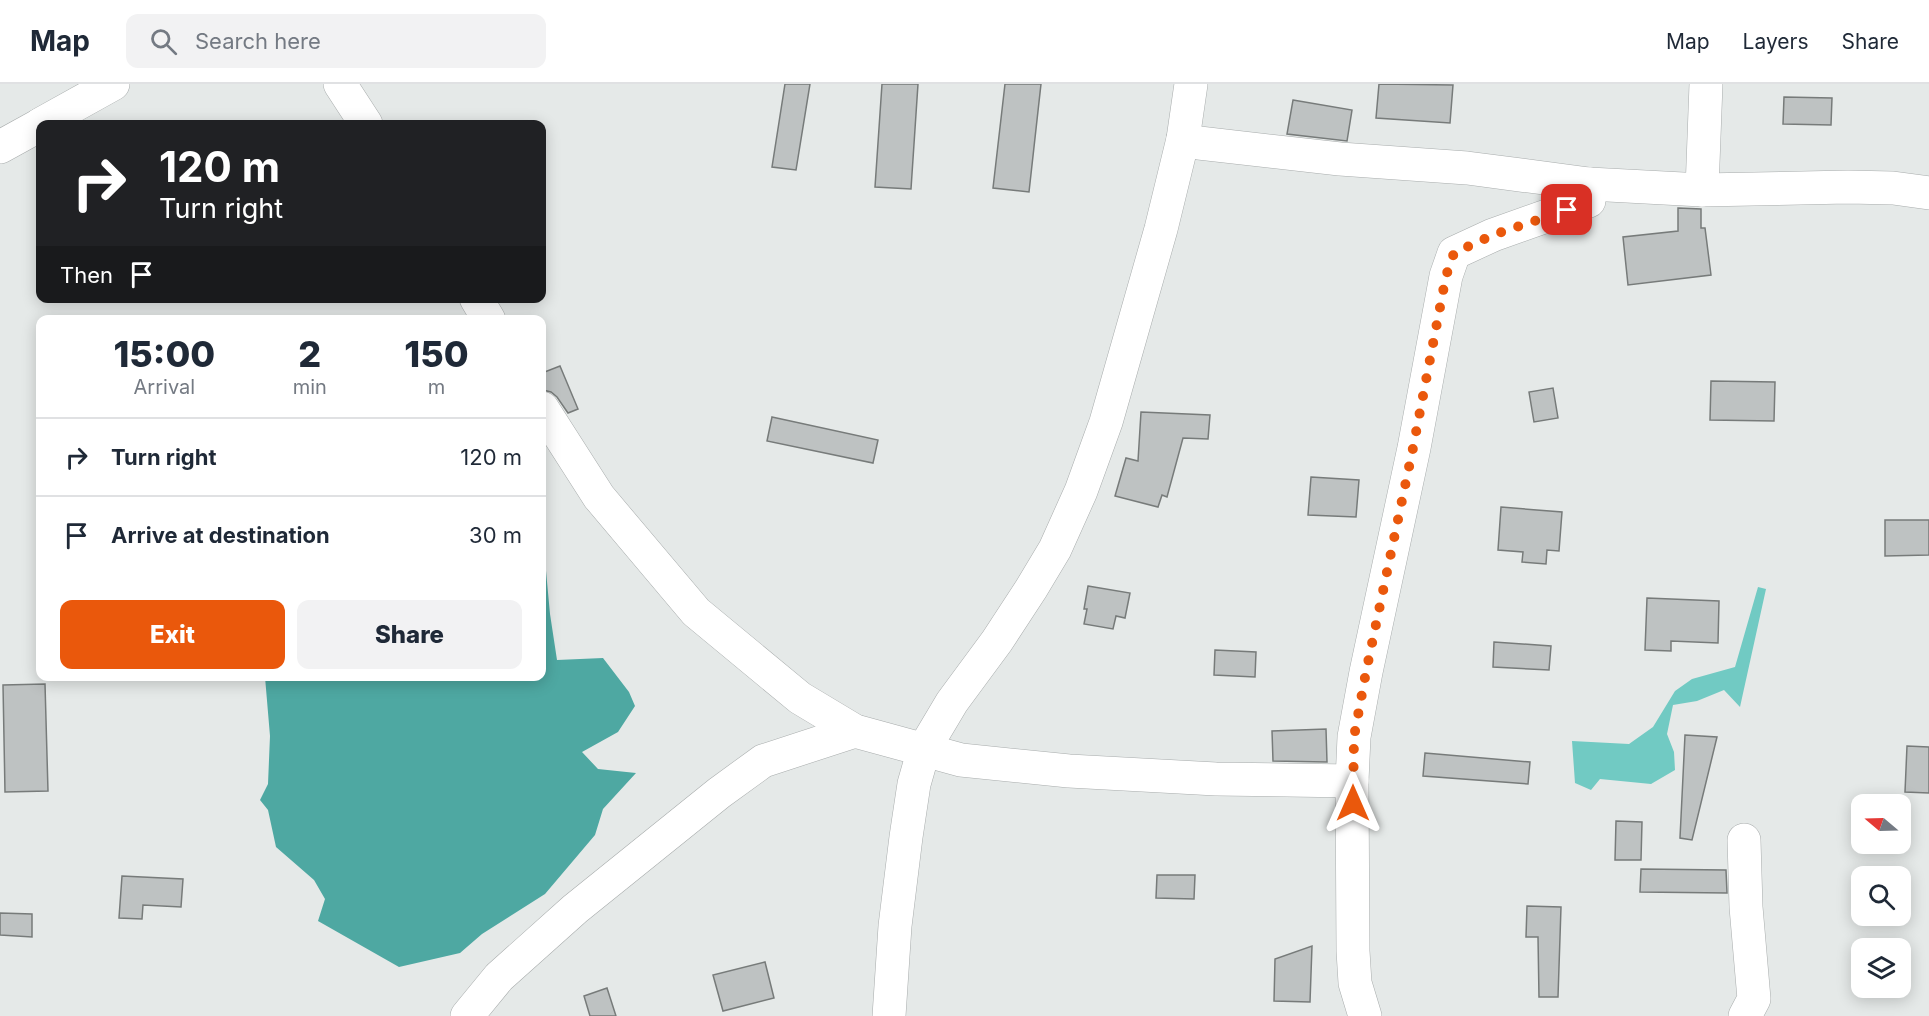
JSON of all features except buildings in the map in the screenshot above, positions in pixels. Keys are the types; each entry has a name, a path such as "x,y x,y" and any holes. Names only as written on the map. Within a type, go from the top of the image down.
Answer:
{"street":[{"path":"50,120 113,84"},
{"path":"340,84 363,120"},
{"path":"889,1016 906,837 914,784 924,749 952,702 1031,589 1055,549 1081,491 1122,370 1161,229 1183,139 1191,84"},
{"path":"1702,190 1706,84"},
{"path":"0,147 36,128"},
{"path":"1183,139 1199,143 1340,159 1467,168 1589,184 1702,190 1893,188 1929,193"},
{"path":"1365,1016 1355,983 1354,962 1352,781 1354,737 1446,276 1454,253 1493,235 1589,201 1589,184"},
{"path":"546,414 599,497 696,612 800,698 855,731 961,760 1069,771 1216,779 1352,781"},
{"path":"467,1016 499,977 575,909 719,793 763,761 855,731"},
{"path":"1744,840 1746,907 1754,999 1745,1016"}],"shaded area":[{"path":"546,571 557,660 603,658 629,692 635,706 618,732 582,752 598,769 636,773 603,809 595,835 545,894 482,934 460,953 399,967 318,921 325,899 314,880 276,847 268,810 260,800 268,784 270,736 265,681 546,681"},
{"path":"1758,587 1766,589 1740,707 1724,690 1697,701 1673,705 1667,734 1674,752 1675,770 1651,784 1600,779 1591,790 1575,783 1572,741 1629,744 1653,727 1675,691 1692,679 1735,667"}],"route":[{"path":"1353,803 1354,737 1446,276 1454,253 1493,235 1567,210"}]}
